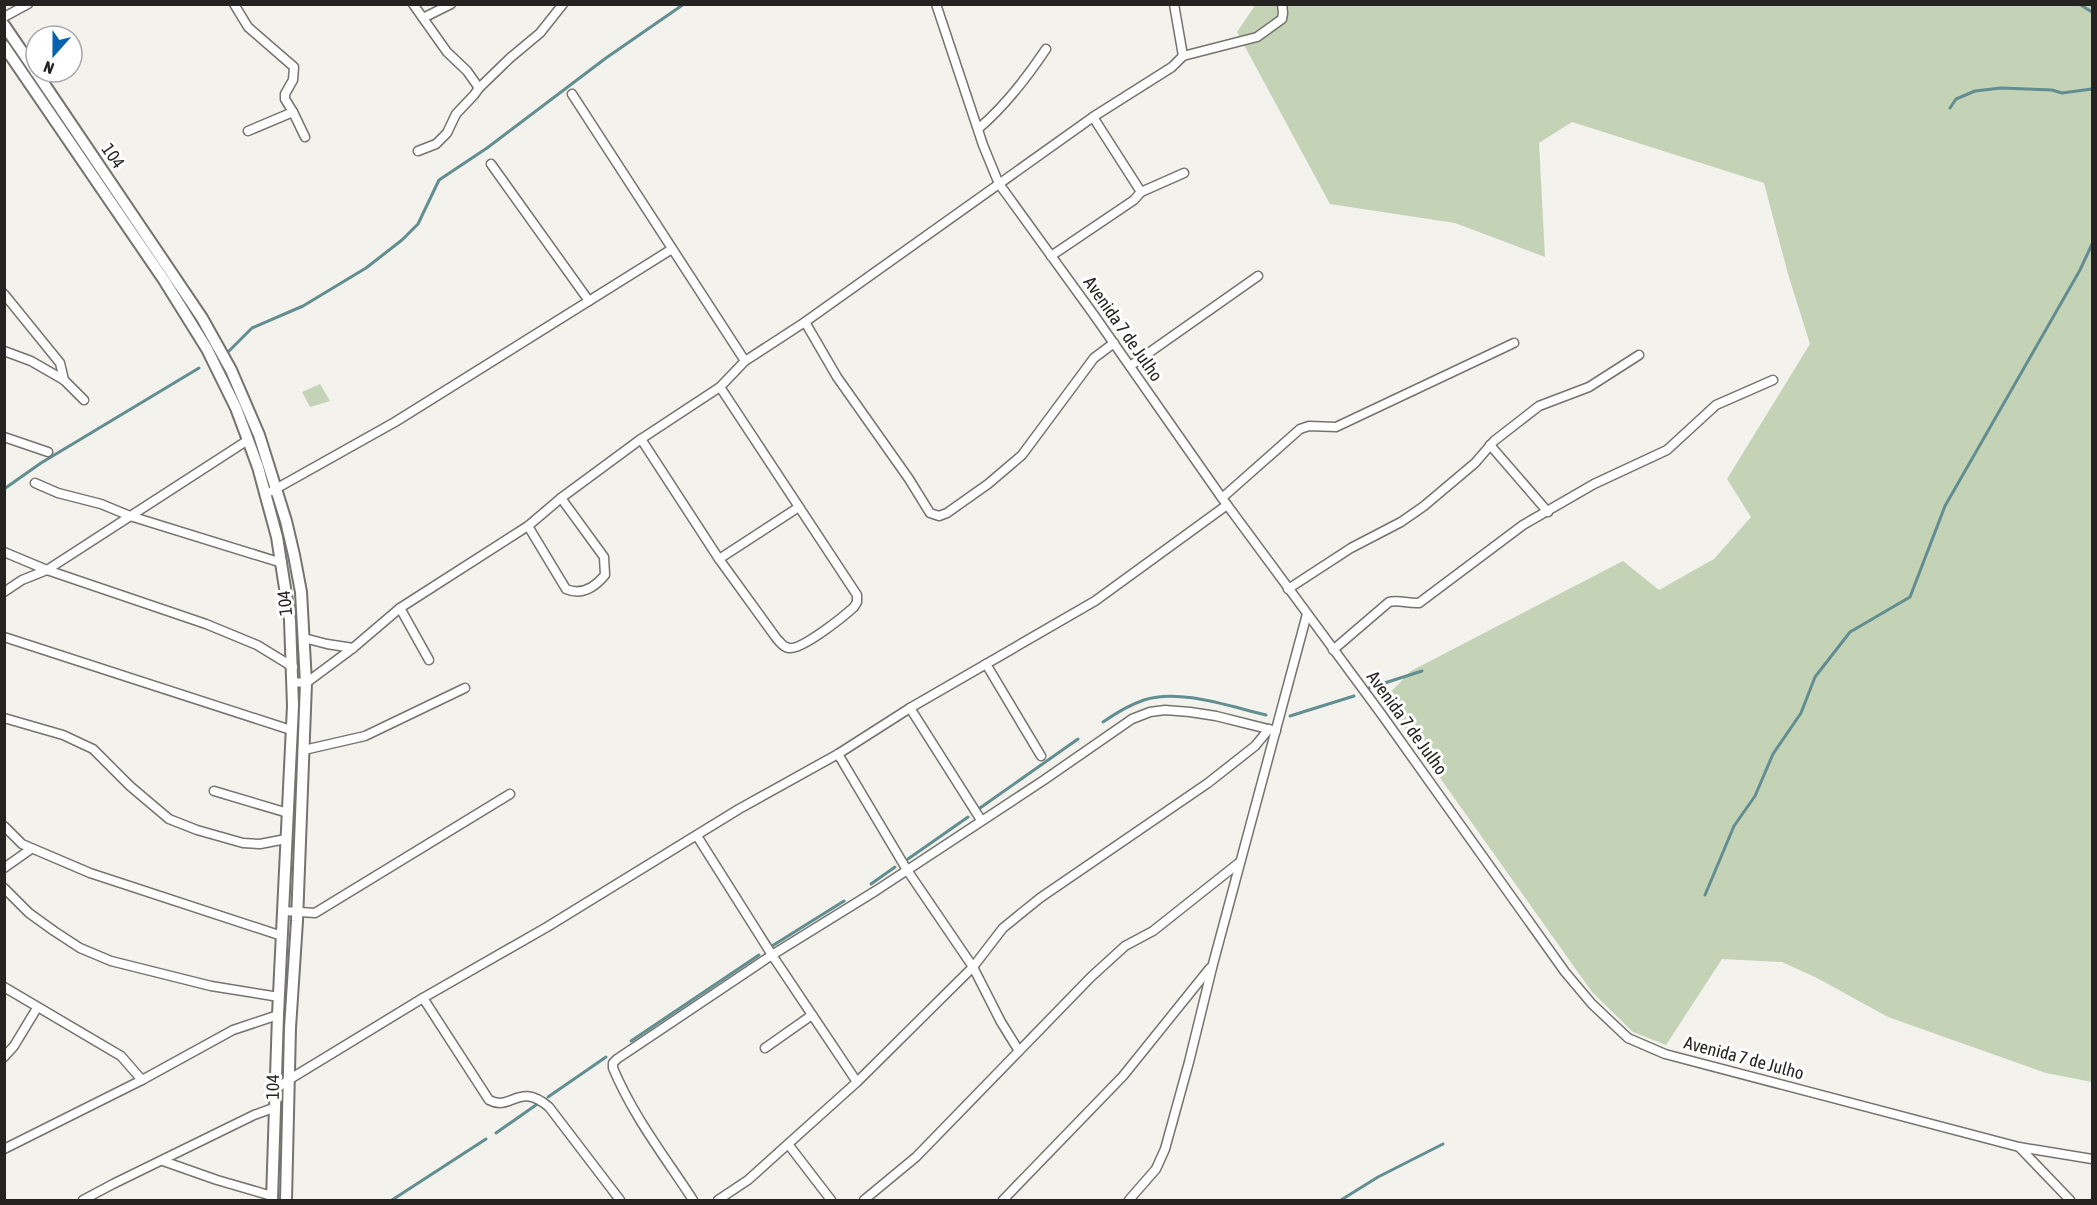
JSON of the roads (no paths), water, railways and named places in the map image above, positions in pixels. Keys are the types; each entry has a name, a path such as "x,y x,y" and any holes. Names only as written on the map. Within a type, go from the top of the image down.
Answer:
{"street":[{"path":"4,17 28,4"},
{"path":"234,4 248,27 294,67 293,80 285,94 285,99 305,138"},
{"path":"413,4 447,52 467,71 479,88"},
{"path":"423,18 451,4"},
{"path":"418,151 436,144 447,133 456,114 479,88 540,33 563,4"},
{"name":"Avenida 7 de Julho","path":"936,4 999,184 1288,589 1565,972 1592,1004 1628,1038 1665,1054 2019,1147 2092,1159"},
{"path":"1174,4 1183,56"},
{"path":"293,682 306,682 353,648 400,608 528,526 561,498 641,439 720,387 745,361 805,322 1093,117 1172,68 1183,56 1257,38 1282,19 1282,4"},
{"name":"104","path":"4,25 24,54"},
{"path":"4,46 178,292"},
{"path":"978,129 1028,77 1046,49"},
{"name":"104","path":"44,84 242,393 259,435 271,491 286,520 296,565 301,592 306,682 290,1028 286,1200"},
{"path":"572,94 745,361"},
{"path":"248,131 293,112"},
{"path":"1093,117 1141,192"},
{"path":"491,164 589,301"},
{"path":"1051,256 1134,200 1141,192 1184,173"},
{"path":"271,491 395,422 672,249"},
{"path":"1130,366 1258,276"},
{"path":"4,294 60,363 64,380"},
{"path":"805,322 837,377 909,479 930,513 939,516 980,490 1015,461 1094,358 1114,343"},
{"path":"277,1088 739,809 838,754 910,708 1095,601 1225,501 1300,429 1309,426 1336,427 1514,343"},
{"path":"4,351 31,361 64,380 84,400"},
{"path":"163,1161 272,1198 293,682 290,620 271,491 248,440 216,354"},
{"path":"1288,589 1351,548 1408,517 1474,463 1490,445 1520,419 1539,406 1589,387 1639,355"},
{"path":"1333,650 1381,607 1393,601 1419,603 1523,525 1594,484 1667,450 1716,405 1773,380"},
{"path":"641,439 719,559 783,645 791,648 802,645 848,613 857,602 857,595 720,387"},
{"path":"4,437 48,452"},
{"path":"4,592 22,580 47,570 248,440"},
{"path":"1490,445 1548,512"},
{"path":"35,483 58,493 101,504 130,516 282,564"},
{"path":"528,526 566,589 581,592 598,583 605,575 604,557 561,498"},
{"path":"719,559 799,507"},
{"path":"4,552 47,570 206,624 257,645 293,667"},
{"path":"400,608 429,660"},
{"path":"1129,1200 1156,1170 1165,1149 1190,1062 1272,730 1307,614"},
{"path":"4,637 291,730"},
{"path":"304,638 353,648"},
{"path":"986,664 1041,756"},
{"path":"304,750 365,736 465,688"},
{"path":"910,708 981,820"},
{"path":"693,1200 640,1121 615,1074 613,1063 772,955 1044,780 1132,719 1150,712 1165,710 1198,713 1272,730"},
{"path":"4,718 63,735 93,749 129,786 169,819 197,830 243,843 260,844 286,838"},
{"path":"718,1200 747,1180 857,1082 973,967 1003,928 1019,914 1208,783 1272,730"},
{"path":"838,754 907,870 973,967 1019,1052"},
{"path":"214,791 288,813"},
{"path":"284,911 315,913 510,794"},
{"path":"4,826 22,844 31,849 100,877 282,936"},
{"path":"697,836 772,955 857,1082"},
{"path":"4,868 31,849"},
{"path":"864,1200 916,1157 1091,977 1125,946 1153,931 1240,862"},
{"path":"4,888 29,913 54,931 80,948 111,961 211,986 279,997"},
{"path":"1003,1200 1123,1076 1213,964"},
{"path":"4,987 121,1056 142,1080"},
{"path":"423,998 489,1100 504,1102 529,1095 538,1098 549,1107 620,1200"},
{"path":"4,1056 14,1047 37,1008"},
{"path":"4,1149 142,1080 232,1030 278,1015"},
{"path":"765,1048 812,1015"},
{"path":"83,1200 254,1115 276,1107"},
{"path":"788,1144 831,1200"},
{"path":"2019,1147 2070,1200"}],"waterway":[{"path":"229,351 252,328 303,306 366,268 402,240 418,224 439,180 487,148 606,58 684,4"},
{"path":"2079,4 2092,12"},
{"path":"1950,108 1956,99 1975,91 2001,88 2052,90 2062,93 2092,89"},
{"path":"1705,895 1734,826 1755,796 1773,754 1801,713 1815,677 1850,632 1910,597 1945,506 2080,270 2092,244"},
{"path":"4,489 41,463 199,368"},
{"path":"1369,688 1422,671"},
{"path":"1103,722 1138,702 1173,696 1205,700 1266,715"},
{"path":"1290,716 1354,696"},
{"path":"980,808 1078,739"},
{"path":"908,859 968,817"},
{"path":"871,884 895,867"},
{"path":"772,946 844,901"},
{"path":"631,1041 759,955"},
{"path":"548,1097 606,1057"},
{"path":"496,1133 536,1105"},
{"path":"392,1200 486,1139"},
{"path":"1341,1200 1378,1177 1443,1144"}]}
